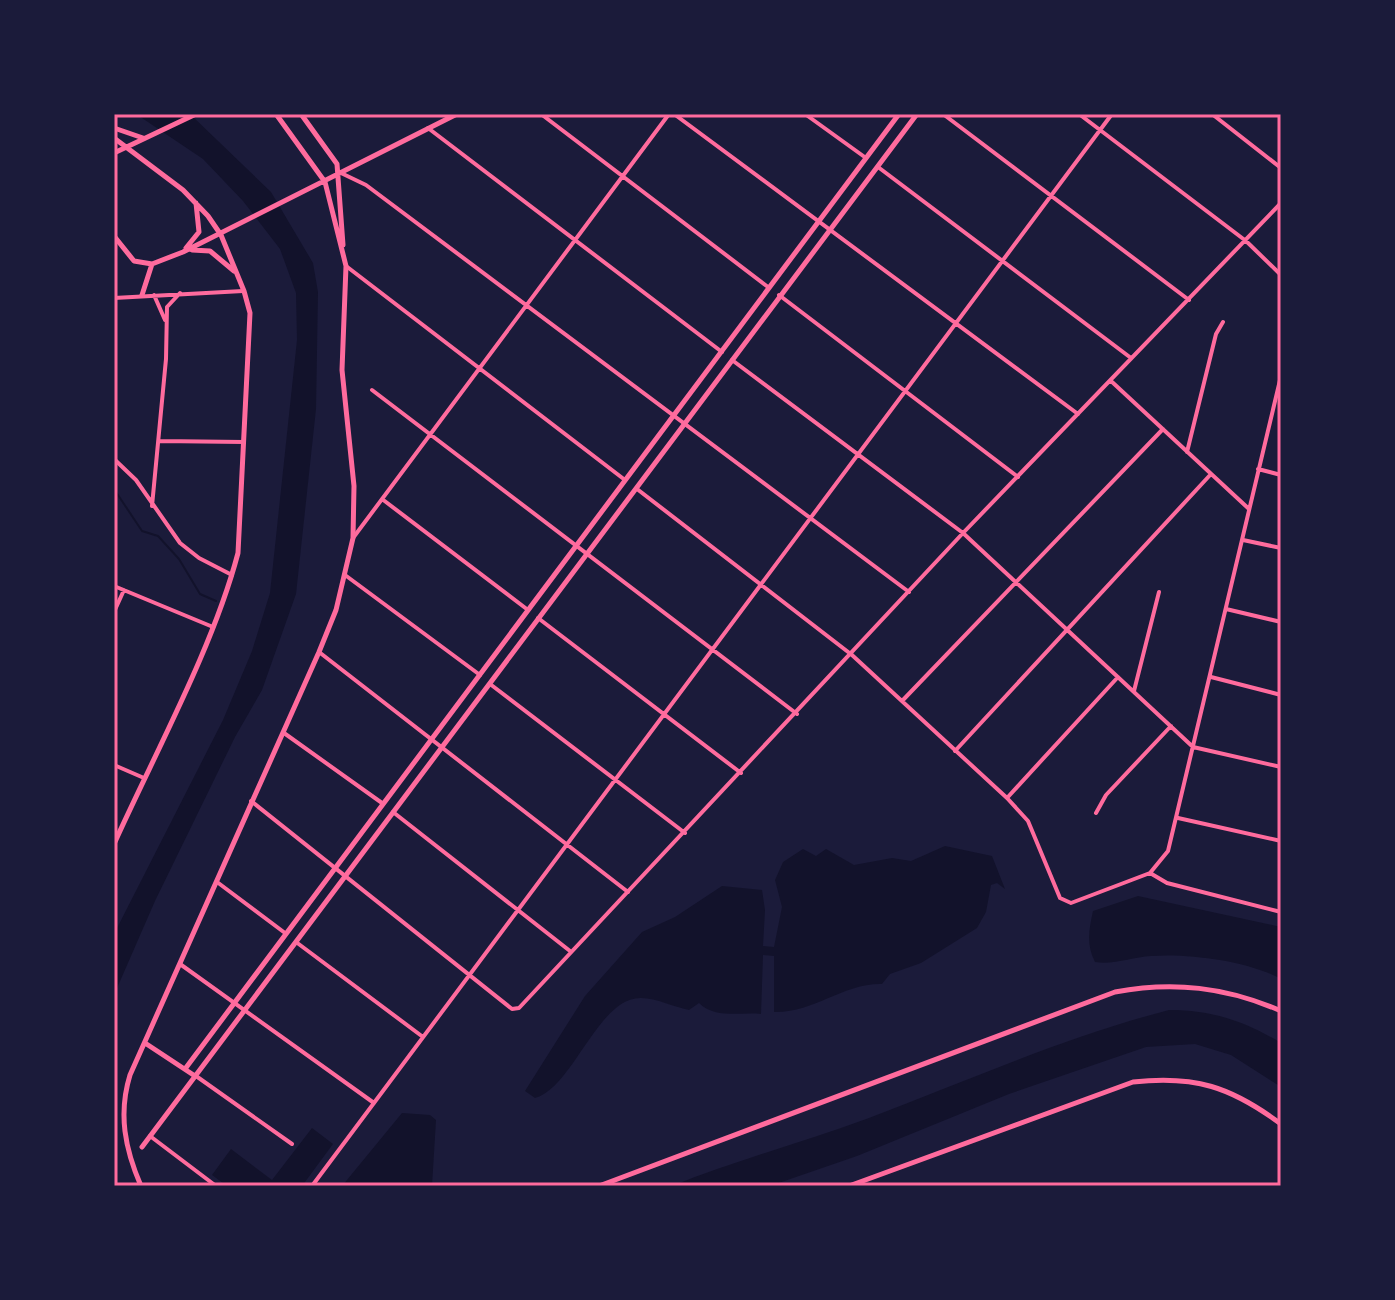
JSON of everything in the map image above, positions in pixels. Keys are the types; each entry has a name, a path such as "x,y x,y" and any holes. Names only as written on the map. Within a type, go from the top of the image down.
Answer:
{"main road":[{"path":"114,153 196,114"},
{"path":"141,1186 123,1129 123,1098 319,652 345,575 353,538 342,370 346,266 325,182 276,114"},
{"path":"301,114 331,154 339,173 343,253"},
{"path":"114,236 134,261 152,264 221,235 457,114"},
{"path":"185,1069 899,114"},
{"path":"142,1147 917,114"},
{"path":"114,128 145,138"},
{"path":"114,138 196,202 221,235 250,313 240,545 213,627 114,844"},
{"path":"183,252 199,232 196,202"},
{"path":"183,252 207,249 236,273"},
{"path":"142,295 152,264"},
{"path":"599,1186 1115,992 1159,986 1209,987 1281,1011"},
{"path":"145,1043 195,1076"},
{"path":"849,1186 1133,1082 1160,1079 1208,1083 1238,1096 1281,1124"}],"street":[{"path":"541,114 768,287"},
{"path":"353,538 672,114 1078,414"},
{"path":"805,114 866,158"},
{"path":"943,114 1189,300"},
{"path":"1079,114 1246,241 1281,275"},
{"path":"312,1186 1112,114"},
{"path":"1212,114 1281,168"},
{"path":"428,128 722,352"},
{"path":"878,167 1132,359"},
{"path":"339,173 366,185 909,592"},
{"path":"251,801 469,976 512,1009 519,1008 963,533 1281,203"},
{"path":"346,266 625,480"},
{"path":"114,298 244,291"},
{"path":"152,506 166,322 169,302 180,293"},
{"path":"154,294 166,322"},
{"path":"779,295 1018,477"},
{"path":"1187,452 1216,334 1223,322"},
{"path":"732,360 963,533 1193,747 1281,767"},
{"path":"637,489 852,655 1007,798 1028,821 1060,898 1065,902 1150,873 1168,851 1281,376"},
{"path":"1111,381 1249,509"},
{"path":"372,390 797,714"},
{"path":"903,700 1163,429"},
{"path":"159,441 244,442"},
{"path":"114,459 136,480 180,543 199,558 232,575"},
{"path":"1258,469 1281,475"},
{"path":"955,751 1211,474"},
{"path":"382,499 528,610"},
{"path":"353,511 362,516 371,514"},
{"path":"1243,540 1281,548"},
{"path":"345,575 480,675"},
{"path":"114,586 213,627"},
{"path":"114,612 124,590"},
{"path":"1134,691 1159,592"},
{"path":"1226,609 1281,622"},
{"path":"538,618 741,773"},
{"path":"319,652 628,892"},
{"path":"1007,798 1118,677"},
{"path":"1211,677 1281,695"},
{"path":"489,683 685,833"},
{"path":"1096,813 1106,795 1171,726"},
{"path":"282,732 382,803"},
{"path":"114,765 144,778"},
{"path":"393,812 571,952"},
{"path":"1178,818 1281,841"},
{"path":"1150,873 1167,883 1281,912"},
{"path":"216,882 285,933"},
{"path":"296,942 423,1037"},
{"path":"180,964 374,1103"},
{"path":"195,1076 292,1144"},
{"path":"150,1136 216,1186"}],"shaded area":[{"path":"136,114 190,114 271,192 313,263 318,292 316,409 296,594 262,690 235,737 155,901 114,995 114,934 223,720 252,651 270,593 297,340 296,293 280,249 243,201 203,159"},
{"path":"945,846 992,856 1005,889 997,883 991,885 986,912 977,928 921,963 890,974 882,984 854,988 802,1008 774,1012 774,956 763,955 761,1014 720,1013 699,1003 689,1010 647,998 626,1002 599,1027 549,1091 535,1098 525,1091 585,996 642,932 675,917 722,886 762,890 765,910 763,946 774,947 782,907 775,880 783,862 803,849 816,856 826,849 854,865 892,858 911,861"},
{"path":"1138,896 1281,927 1281,979 1252,967 1200,957 1151,956 1095,962 1089,943 1093,911"},
{"path":"1169,1010 1227,1018 1281,1043 1281,1087 1231,1055 1195,1044 1146,1047 1009,1094 857,1156 770,1186 672,1186 869,1118 1055,1046"},
{"path":"402,1113 430,1115 436,1120 432,1186 342,1186"},
{"path":"312,1128 333,1144 302,1186 227,1186 212,1175 231,1149 272,1180"}],"waterway":[{"path":"114,489 142,531 158,536 179,559 200,594 216,601"}]}
